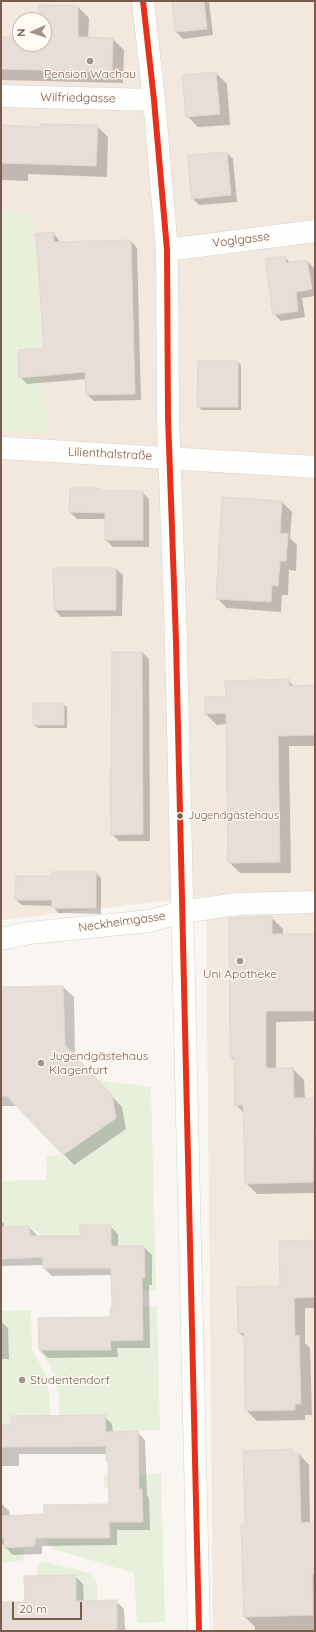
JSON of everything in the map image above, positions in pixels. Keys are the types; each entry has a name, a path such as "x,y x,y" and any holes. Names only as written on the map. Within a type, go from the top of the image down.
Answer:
{"street":[{"path":"143,1 154,100 166,250 198,1631"},
{"name":"Wilfriedgasse","path":"1,96 154,100"},
{"name":"Voglgasse","path":"166,250 315,231"},
{"name":"Lilienthalstraße","path":"1,448 170,457 315,467"},
{"name":"Neckheimgasse","path":"1,939 29,933 150,920 182,912 237,904 315,902"}],"shaded area":[{"path":"1,1 315,1 315,1631 213,1631 206,896 1,920"}],"green space":[{"path":"1,211 32,213 48,433 1,432"},
{"path":"98,1080 151,1087 156,1290 137,1290 136,1278 145,1277 144,1246 111,1246 110,1225 80,1225 80,1236 43,1236 29,1226 1,1227 1,1181 46,1180 47,1156 63,1155 116,1119 112,1095"},
{"path":"157,1306 160,1430 106,1432 59,1416 59,1397 50,1366 39,1350 110,1350 110,1341 143,1340 142,1308"},
{"path":"31,1310 32,1349 45,1373 50,1400 50,1416 11,1416 11,1425 1,1425 1,1311"},
{"path":"161,1474 165,1622 137,1623 134,1573 53,1549 45,1538 109,1538 109,1522 142,1522 142,1489 109,1490 104,1487 104,1475"},
{"path":"1,1537 4,1537 4,1548 23,1547 24,1560 1,1563"},
{"path":"43,1561 88,1573 97,1582 97,1601 76,1601 76,1576 36,1576 38,1565"}],"building":[{"path":"172,1 204,1 207,29 175,32"},
{"path":"39,5 78,6 78,37 113,38 112,72 1,69 1,37 12,37 12,52 52,52 52,12 39,12"},
{"path":"216,72 220,114 186,117 182,75"},
{"path":"40,124 98,125 96,166 1,163 1,125 40,127"},
{"path":"227,152 231,195 191,199 188,155"},
{"path":"53,232 54,242 131,240 135,394 86,395 85,372 19,378 18,350 44,348 36,234"},
{"path":"285,256 286,263 307,260 312,289 296,292 298,311 273,315 265,259"},
{"path":"198,361 238,361 238,407 197,407"},
{"path":"70,488 100,488 100,491 143,491 143,540 105,540 105,513 69,512"},
{"path":"222,497 282,501 280,533 288,534 286,561 280,561 278,586 272,585 271,602 216,599"},
{"path":"53,568 116,568 116,610 54,610"},
{"path":"112,652 142,652 143,834 111,835 110,771"},
{"path":"289,679 289,686 315,685 315,735 278,736 280,862 228,863 226,713 205,714 205,697 226,696 225,681"},
{"path":"33,703 64,703 64,725 33,725"},
{"path":"52,872 96,872 96,908 52,908 52,900 15,900 16,876 52,876"},
{"path":"272,916 272,934 315,934 315,1011 266,1011 266,1068 293,1068 294,1098 315,1098 313,1182 245,1184 243,1105 235,1106 234,1057 230,1057 229,918"},
{"name":"Jugendgästehaus Klagenfurt","path":"63,986 65,1045 112,1095 116,1118 63,1155 7,1096 1,1096 1,987"},
{"path":"80,1225 111,1225 111,1246 144,1246 145,1278 142,1278 143,1340 110,1341 111,1350 39,1350 38,1318 110,1317 110,1308 112,1308 111,1268 43,1268 43,1257 1,1259 1,1227 29,1226 30,1236 80,1236"},
{"path":"315,1240 315,1297 294,1298 295,1336 299,1335 301,1404 295,1404 295,1410 245,1411 244,1333 238,1333 237,1287 280,1286 279,1241"},
{"path":"105,1415 106,1432 138,1431 139,1489 142,1489 143,1522 109,1522 110,1538 35,1538 35,1546 4,1548 4,1537 1,1537 1,1516 44,1514 44,1505 109,1504 108,1461 106,1461 106,1446 1,1447 1,1425 11,1425 11,1416"},
{"path":"292,1449 292,1453 299,1453 301,1523 315,1522 315,1574 312,1574 313,1615 244,1617 241,1525 245,1525 243,1451"},
{"path":"76,1575 76,1601 117,1600 117,1631 1,1631 1,1602 25,1602 24,1576"}],"transit line":[{"path":"143,1 154,100 167,250 168,417 176,641 199,1631"}],"place":[{"name":"Pension Wachau","path":"90,61"},
{"name":"Jugendgästehaus","path":"180,816"},
{"name":"Uni Apotheke","path":"240,961"},
{"name":"Jugendgästehaus Klagenfurt","path":"41,1063"},
{"name":"Studentendorf","path":"22,1380"}]}
